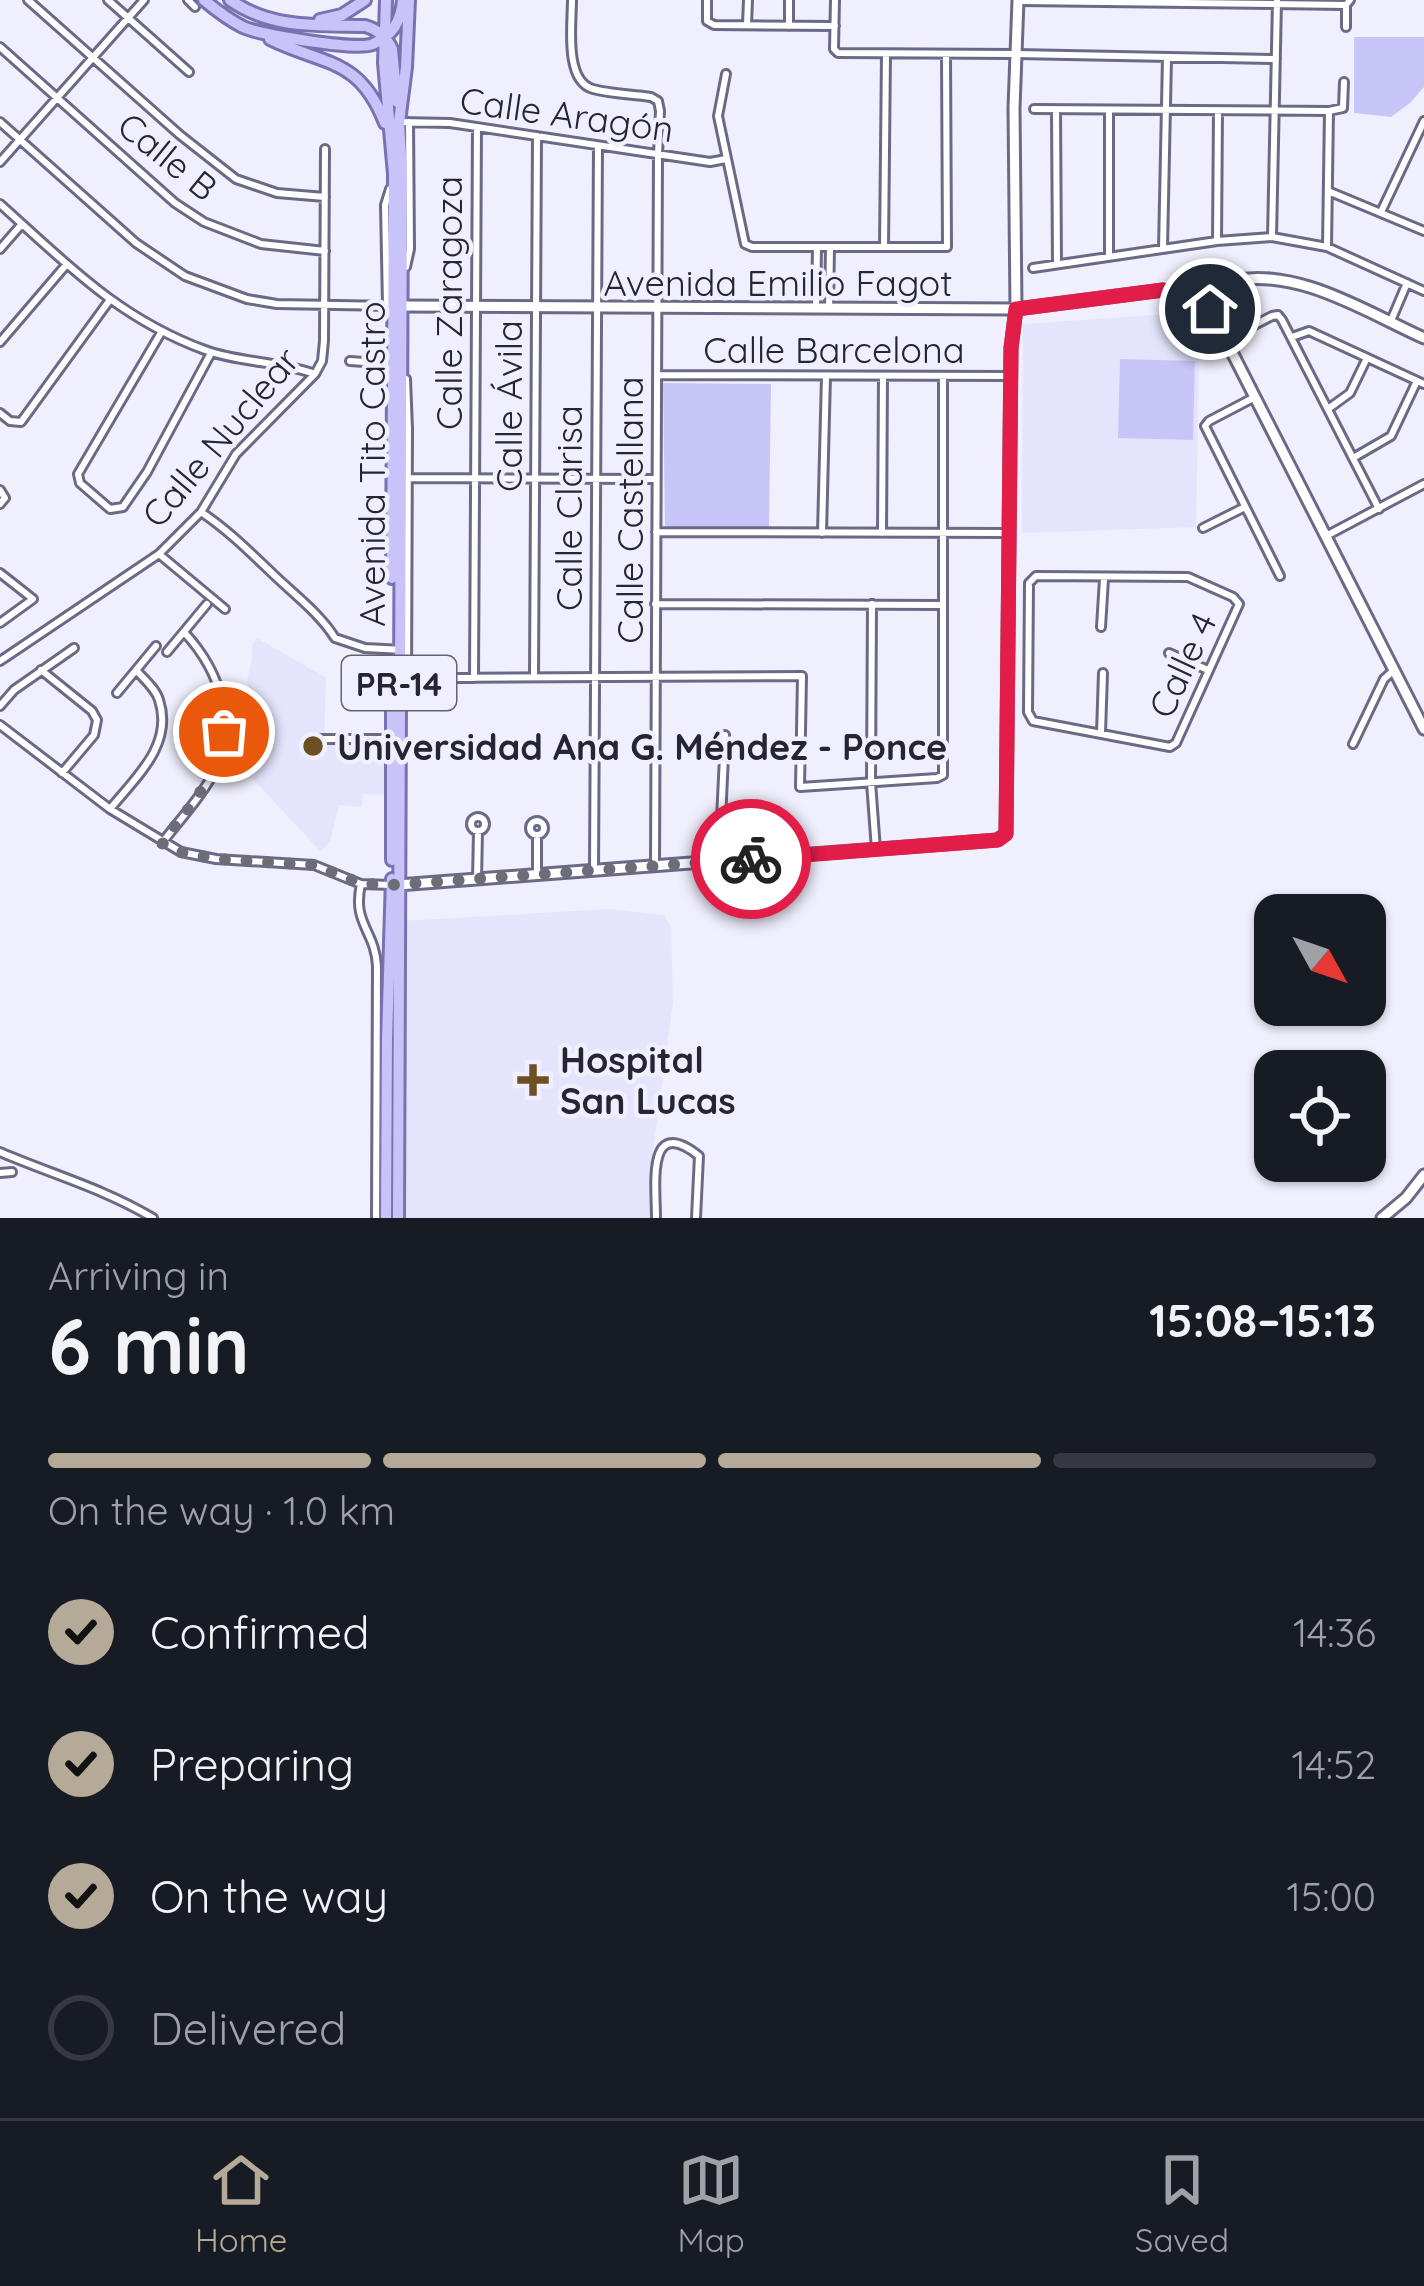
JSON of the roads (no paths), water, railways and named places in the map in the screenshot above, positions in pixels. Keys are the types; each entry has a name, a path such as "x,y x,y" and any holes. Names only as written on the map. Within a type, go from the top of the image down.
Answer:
{"main road":[{"path":"230,0 262,17 300,25 374,29 392,50 404,122"},
{"path":"300,25 342,15 365,0"},
{"name":"Avenida Tito Castro","path":"386,0 383,37 394,174 402,653 387,1040 386,1218"},
{"path":"196,2 263,33 364,46 391,33 406,0"},
{"name":"Avenida Tito Castro","path":"394,306 402,276 406,0"},
{"path":"263,33 353,74 372,93 391,135"},
{"name":"Avenida Tito Castro","path":"398,1218 391,739 402,653"}],"street":[{"path":"28,0 236,179 277,193 325,197"},
{"path":"108,0 189,72"},
{"path":"0,162 144,0"},
{"name":"Calle Castellana","path":"572,0 573,64 580,83 651,97 658,101 661,112 655,867"},
{"path":"707,0 707,21 714,26 835,26"},
{"path":"747,26 748,0"},
{"path":"788,26 789,0"},
{"path":"835,0 834,49 838,53 1276,59"},
{"path":"0,725 110,809 181,852 314,865 362,884 537,876 998,840 1006,834 1018,0 1347,2 1346,27"},
{"path":"1272,237 1277,2"},
{"path":"1048,3 1048,16"},
{"name":"Calle B","path":"0,47 175,203 204,222 261,244 325,251"},
{"path":"884,247 886,54"},
{"path":"726,74 718,116 746,244 947,247 946,55"},
{"path":"1163,249 1167,57"},
{"path":"1034,109 1329,111 1343,108 1344,82"},
{"path":"1056,110 1057,264"},
{"path":"1109,110 1109,256"},
{"path":"1217,241 1218,110"},
{"path":"1327,248 1329,111"},
{"path":"1382,212 1424,121"},
{"name":"Avenida Emilio Fagot","path":"0,122 136,243 185,276 277,304 1016,309 1163,290 1196,297"},
{"name":"Calle Aragón","path":"404,122 476,127 710,162 726,159"},
{"name":"Calle Zaragoza","path":"473,678 476,127"},
{"name":"Calle Ávila","path":"534,676 537,136"},
{"name":"Calle Clarisa","path":"593,872 598,146"},
{"name":"Calle Nuclear","path":"0,662 159,554 201,512 236,454 315,374 322,361 325,149"},
{"path":"1328,190 1424,231"},
{"path":"0,204 110,302 161,331 211,353 315,374"},
{"path":"0,249 22,224"},
{"path":"1034,268 1272,237 1327,248 1424,291"},
{"path":"816,309 817,247"},
{"path":"830,247 830,309"},
{"path":"0,342 66,265"},
{"path":"1424,338 1281,279 1231,281 1196,297 1210,309 1424,729"},
{"path":"1390,323 1408,284"},
{"path":"0,413 10,422 21,422 110,302"},
{"path":"1239,333 1278,315 1379,509"},
{"path":"161,331 80,470 80,483 110,509 123,507 147,472 211,353"},
{"path":"1292,337 1309,331 1420,383 1391,436 1353,458"},
{"path":"1328,409 1350,393 1366,358"},
{"path":"350,362 397,364 407,398 400,481 475,478"},
{"name":"Calle Barcelona","path":"657,375 1011,376"},
{"path":"822,533 826,376"},
{"path":"882,533 884,377"},
{"path":"438,678 802,676 800,787 943,775 943,377"},
{"path":"1255,397 1205,426 1280,576"},
{"name":"Calle Zaragoza","path":"475,478 656,479"},
{"path":"1326,536 1424,484"},
{"path":"0,490 3,501"},
{"path":"1203,528 1245,507"},
{"path":"201,512 308,606 335,638 402,653"},
{"path":"656,532 1009,533"},
{"path":"159,554 225,609"},
{"path":"0,573 33,599 0,623"},
{"path":"1102,627 1104,579 1036,576 1029,583 1028,712 1033,721 1101,733 1103,674"},
{"name":"Calle 4","path":"1101,733 1170,747 1176,743 1239,604 1188,578 1104,579"},
{"path":"167,652 207,604"},
{"path":"655,604 942,605"},
{"path":"872,604 876,850"},
{"path":"162,843 209,780 224,732 222,697 214,671 184,632"},
{"path":"117,693 155,646"},
{"path":"0,706 14,690 74,647"},
{"path":"1168,653 1208,670"},
{"path":"41,670 97,720 94,735 62,773"},
{"path":"110,809 154,754 164,729 159,697 136,670"},
{"path":"1353,744 1384,679 1394,670"},
{"path":"719,862 725,735"},
{"path":"317,740 391,739"},
{"path":"477,880 478,831"},
{"path":"537,836 537,876"},
{"path":"362,884 357,909 377,956 376,1218"},
{"path":"656,1218 656,1159 664,1145 673,1142 699,1156 696,1218"},
{"path":"0,1151 59,1178 120,1198 153,1218"},
{"path":"0,1173 12,1172"},
{"path":"1382,1218 1424,1175"}],"place":[{"name":"Universidad Ana G. Méndez - Ponce","path":"313,746"},
{"name":"Hospital San Lucas","path":"533,1080"}]}
